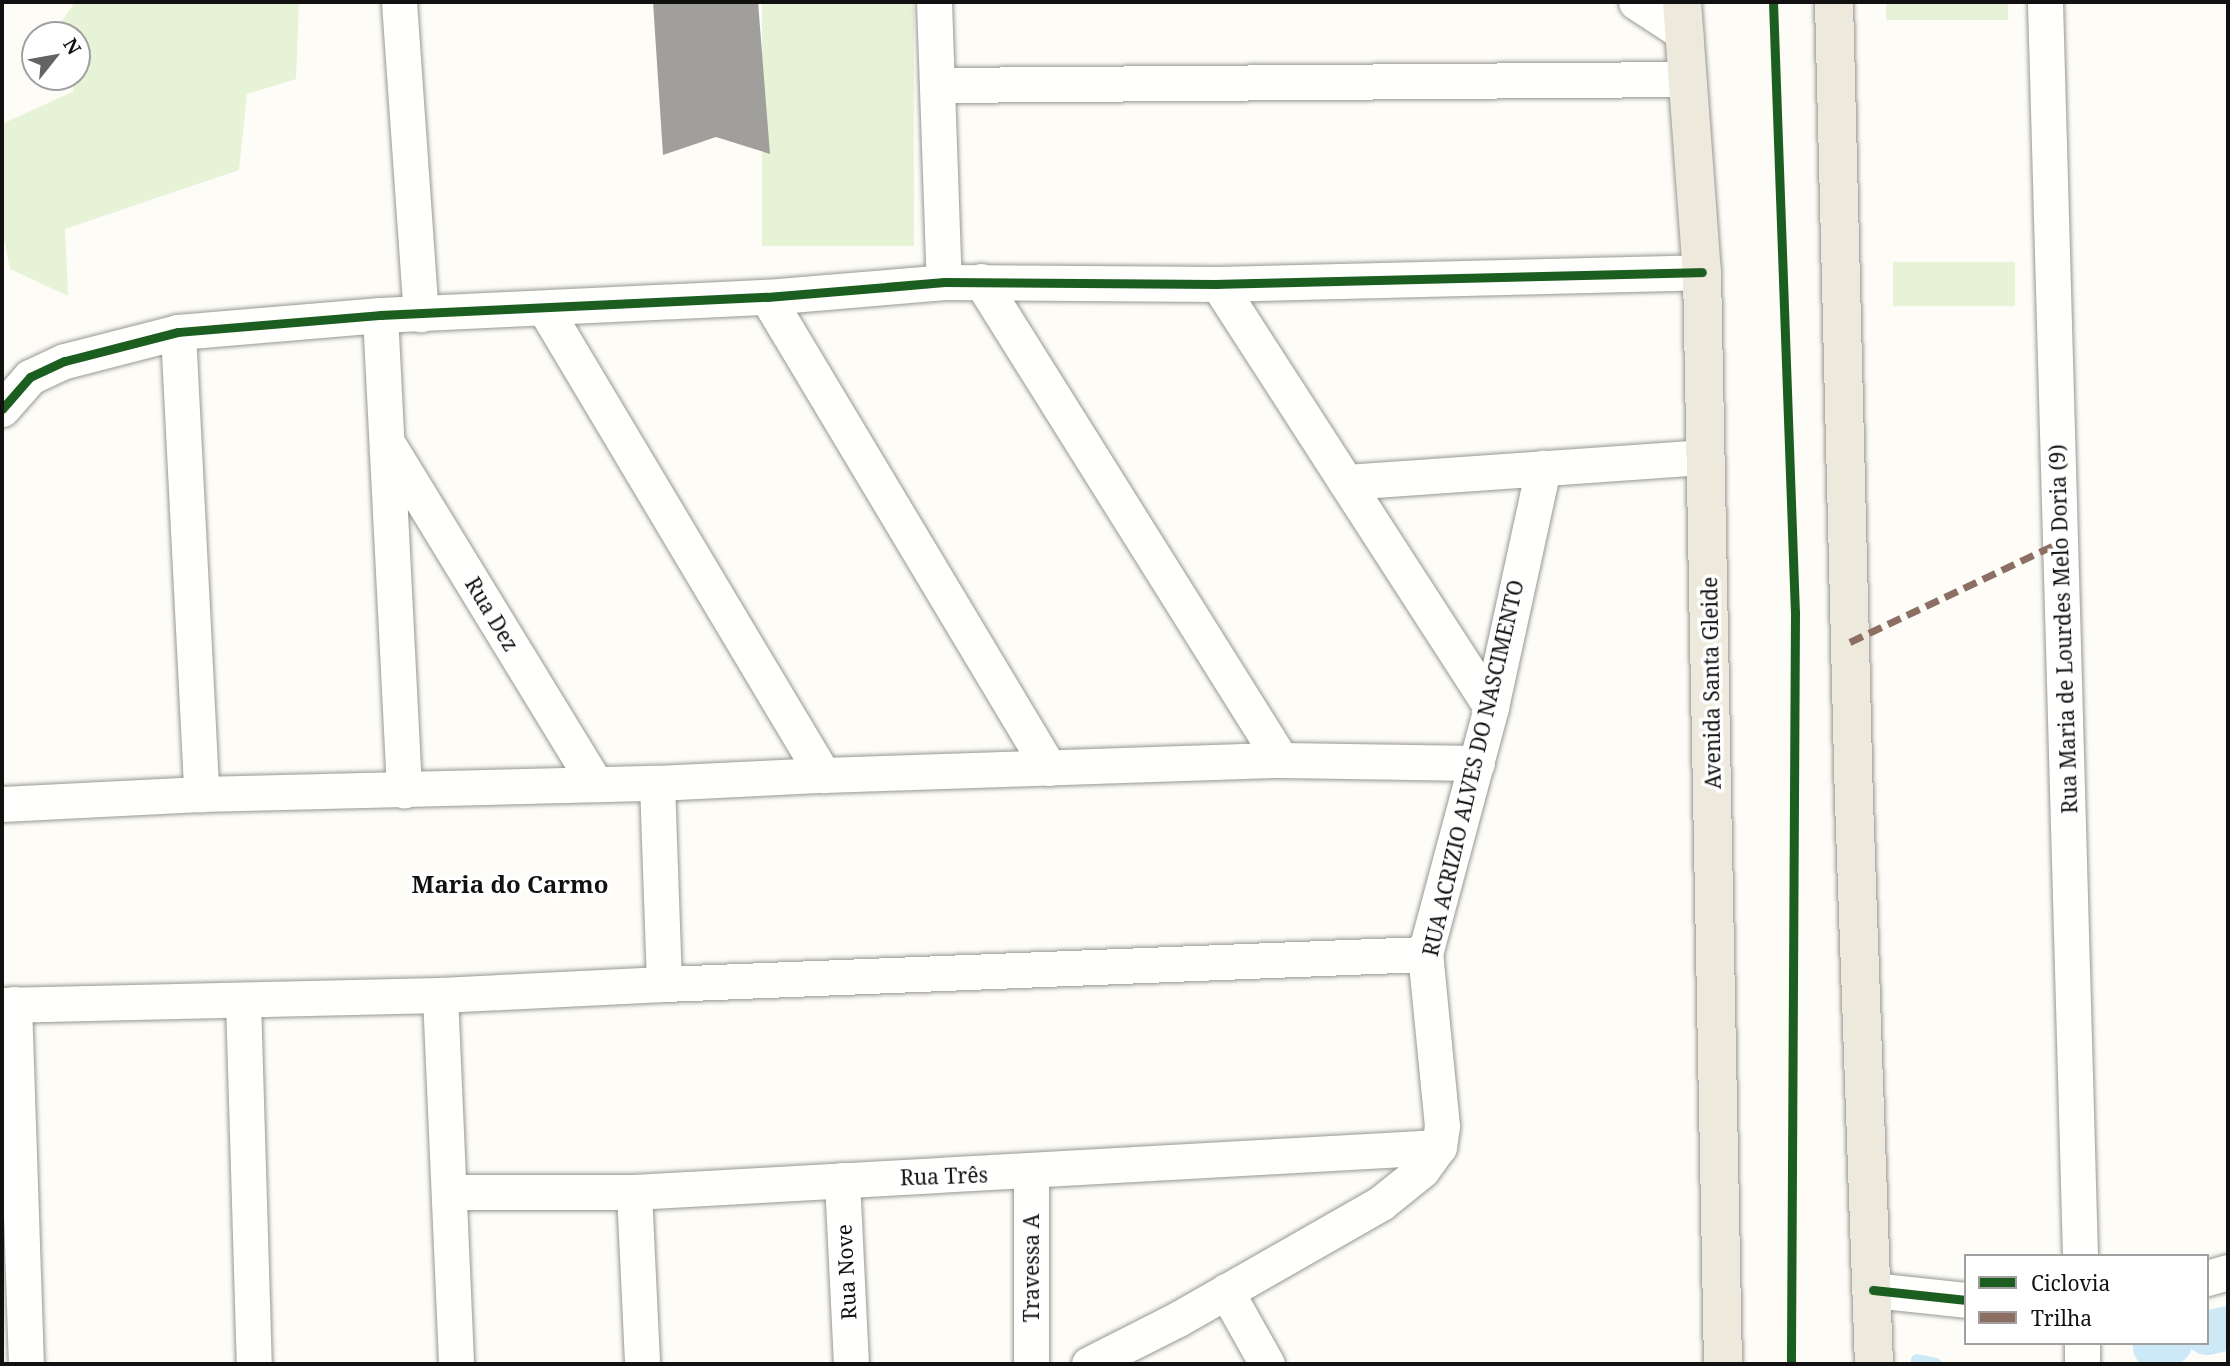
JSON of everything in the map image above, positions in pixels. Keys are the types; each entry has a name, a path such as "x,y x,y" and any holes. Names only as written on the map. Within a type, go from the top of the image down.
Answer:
{"main road":[{"path":"1834,2 1854,800 1874,1364"},
{"name":"Avenida Santa Gleide","path":"1683,18 1702,272 1723,1364"}],"street":[{"path":"399,2 421,314"},
{"path":"934,2 944,282"},
{"path":"1636,2 1683,18"},
{"name":"Rua Maria de Lourdes Melo Doria (9)","path":"2045,2 2080,1254"},
{"path":"937,85 1687,79"},
{"path":"2,409 30,377 65,361 178,332 380,316 767,297 944,282 1219,284 1702,272"},
{"path":"981,281 1282,760"},
{"path":"1219,284 1491,707"},
{"path":"767,297 1049,768"},
{"path":"545,309 823,775"},
{"path":"380,316 404,790"},
{"path":"178,332 201,794"},
{"name":"Rua Dez","path":"388,445 595,783"},
{"path":"1346,482 1706,457"},
{"name":"RUA ACRIZIO ALVES DO NASCIMENTO","path":"1439,1147 1442,1126 1425,954 1491,707 1543,468"},
{"path":"2,804 201,794 657,783 1282,760 1477,763"},
{"path":"657,783 664,984"},
{"path":"26,1364 8,1005 440,995 1425,954"},
{"path":"440,995 456,1364"},
{"path":"243,1000 254,1364"},
{"path":"1089,1364 1226,1291 1381,1203 1422,1170 1439,1147"},
{"name":"Rua Três","path":"449,1192 634,1192 1031,1172 1439,1147"},
{"name":"Travessa A","path":"1031,1172 1031,1364"},
{"name":"Rua Nove","path":"842,1180 851,1364"},
{"path":"634,1192 642,1364"},
{"path":"2209,1277 2228,1272"},
{"path":"1873,1290 1964,1300"},
{"path":"1226,1291 1266,1364"},
{"path":"2082,1345 2082,1364"}],"green space":[{"path":"75,2 299,2 296,79 247,94 239,170 65,229 68,296 10,269 2,228 2,124 74,91 91,91 91,21 62,21"},
{"path":"762,2 914,2 914,246 762,246"},
{"path":"1886,2 2008,2 2008,20 1886,20"},
{"path":"1893,262 2015,262 2015,306 1893,306"}],"building":[{"path":"653,2 758,2 770,154 716,137 663,155"}],"waterway":[{"path":"2209,1333 2228,1328"},
{"path":"2155,1347 2162,1345"},
{"path":"1917,1360 1936,1364"}],"marked path":[{"path":"1850,642 2061,542"}],"cycle path":[{"path":"1773,2 1795,613 1791,1364"},
{"path":"2,409 30,377 65,361 178,332 380,315 767,297 944,282 1218,284 1702,272"},
{"path":"1873,1290 1964,1300"}],"district":[{"name":"Maria do Carmo","path":"510,884"}]}
